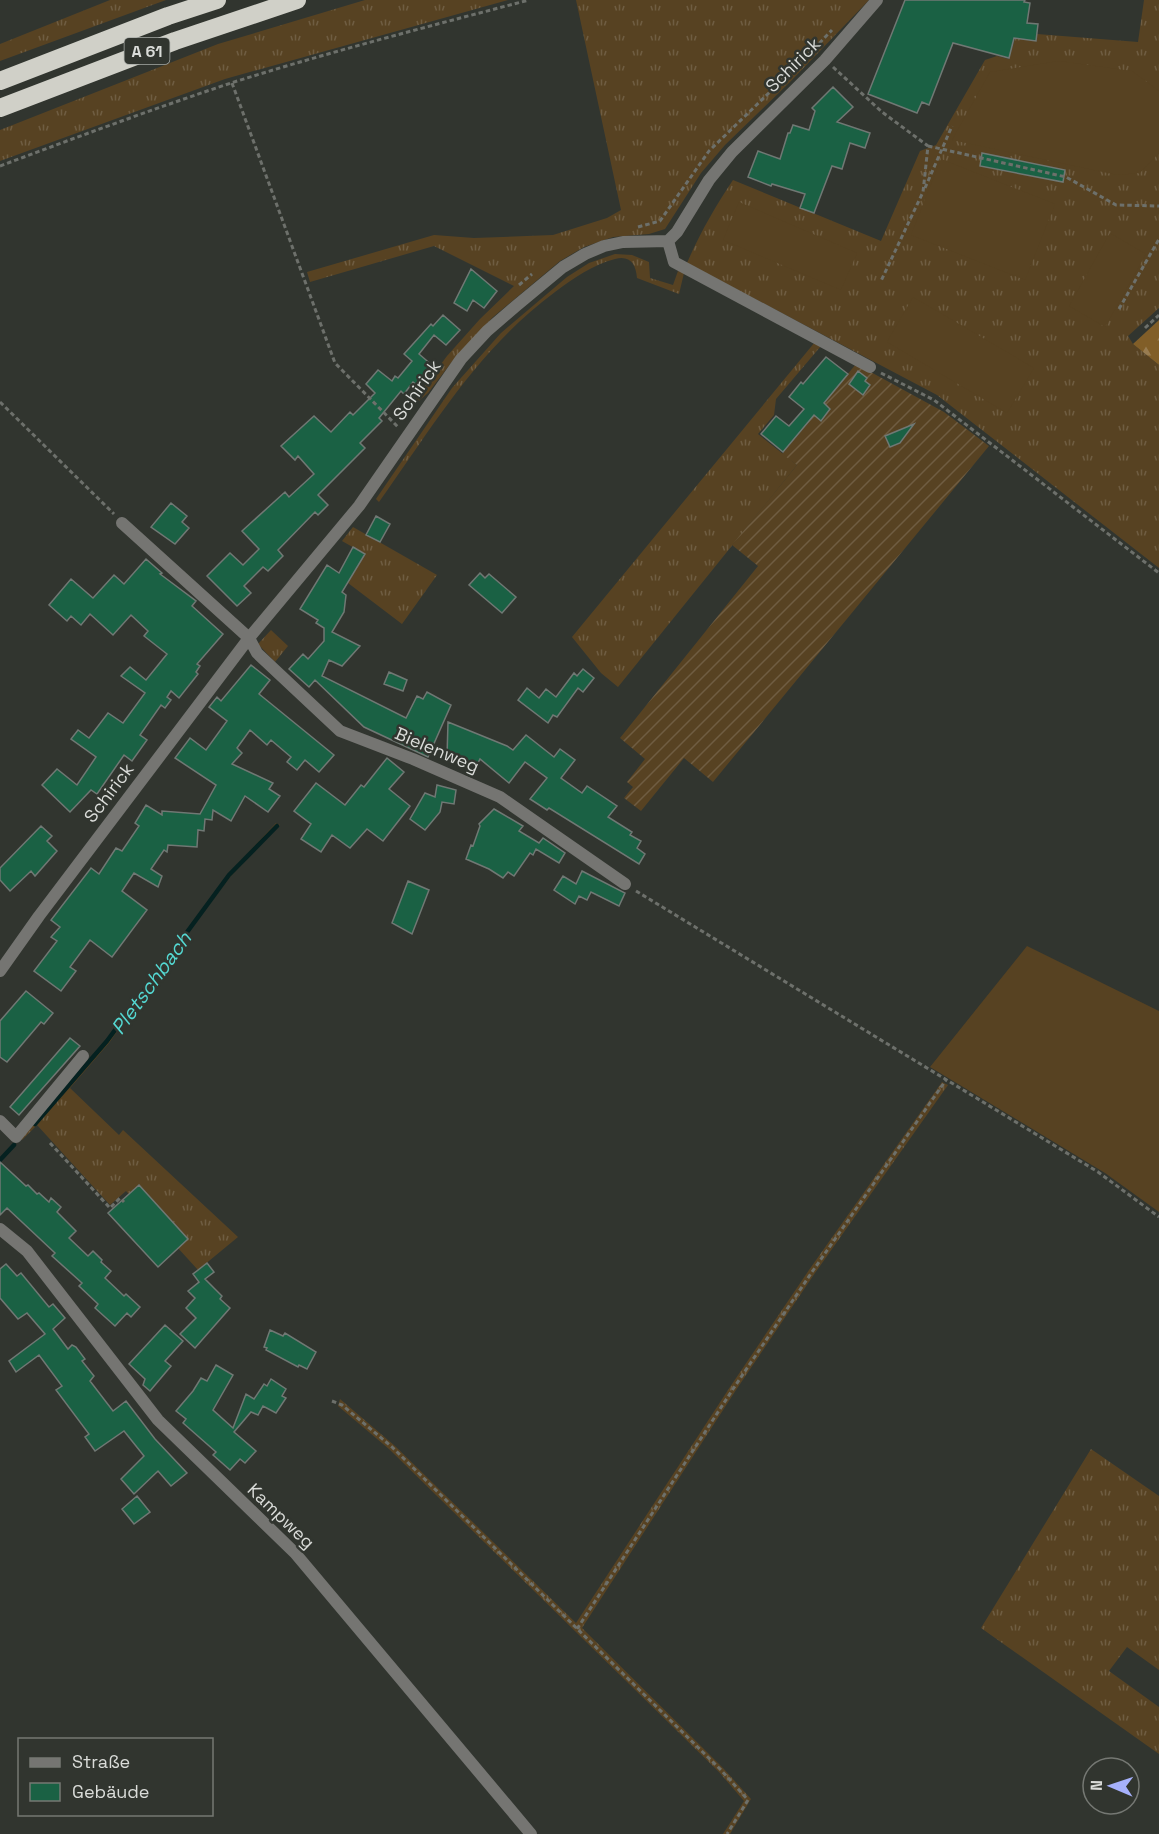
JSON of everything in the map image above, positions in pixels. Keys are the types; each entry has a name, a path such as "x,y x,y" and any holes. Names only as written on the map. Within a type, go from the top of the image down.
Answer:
{"highway":[{"name":"A 61","path":"0,81 168,16 217,0"},
{"name":"A 61","path":"0,108 175,41 297,0"}],"street":[{"name":"Schirick","path":"0,971 46,906 249,638 359,506 461,359 480,338 563,267 585,254 604,246 623,242 668,241 677,232 709,180 732,152 825,60 877,0"},
{"path":"668,241 674,262 870,367"},
{"path":"122,523 249,638"},
{"name":"Bielenweg","path":"249,638 257,653 340,730 500,797 625,884"},
{"path":"0,1121 16,1137 83,1056"},
{"name":"Kampweg","path":"0,1229 27,1251 158,1420 295,1553 531,1834"}],"path":[{"path":"0,166 103,127 232,83 409,31 529,0"},
{"path":"632,228 660,221 709,151 837,24"},
{"path":"825,60 882,112 936,150 1066,177 1116,205 1159,207"},
{"path":"232,83 335,363 406,436"},
{"path":"881,281 952,126"},
{"path":"923,192 928,146"},
{"path":"1119,309 1159,239"},
{"path":"519,285 535,272"},
{"path":"1145,328 1159,315"},
{"path":"870,367 934,400 1159,573"},
{"path":"0,402 122,523"},
{"path":"625,884 1098,1172 1159,1217"},
{"path":"577,1629 805,1281 946,1080"},
{"path":"50,1143 110,1208 120,1198 124,1202"},
{"path":"332,1401 342,1405 392,1448 721,1770 748,1800 727,1834"}],"green space":[{"path":"110,0 166,0 0,61 0,44"},
{"path":"365,0 508,0 225,79 0,161 0,130 218,44"},
{"path":"576,0 869,0 725,145 701,173 665,229 649,234 613,237 584,247 560,261 493,317 451,363 428,393 404,414 447,356 514,286 434,246 310,282 307,272 434,235 474,238 553,235 607,218 621,210"},
{"path":"1144,0 1159,0 1159,308 1128,336 1133,344 1159,365 1159,568 937,395 687,263 708,220 733,180 881,241 920,151 936,145 985,60 997,56 1009,59 1015,38 1035,41 1037,34 1138,42"},
{"path":"1059,61 1132,71 1159,91 1159,153 1140,173 1117,175 952,140 990,72"},
{"path":"941,159 1055,204 1025,280 911,235"},
{"path":"739,202 857,253 841,290 723,240"},
{"path":"1110,233 1146,254 1105,327 1069,306"},
{"path":"615,254 632,255 649,262 650,278 673,285 678,271 684,273 679,294 637,278 634,265 625,258 599,265 569,282 502,338 458,390 379,502 376,499 452,388 501,333 567,277 589,263"},
{"path":"913,297 1034,368 1007,413 887,342"},
{"path":"1159,320 1159,365 1133,344"},
{"path":"815,342 821,346 776,399 774,415 758,434 797,465 618,687 601,673 572,637"},
{"path":"856,364 944,412 989,446 713,782 684,758 641,811 624,798 633,787 627,782 645,759 620,738 758,566 732,545 797,465 782,454"},
{"path":"353,527 437,575 402,624 348,583 365,554 342,541"},
{"path":"271,630 288,646 275,662 258,644"},
{"path":"276,823 280,825 231,876 164,964 109,1043 70,1088 119,1135 123,1130 238,1237 198,1270 126,1191 110,1205 37,1125 22,1140 20,1137 106,1040 228,874"},
{"path":"1027,946 1159,1011 1159,1212 1105,1173 930,1067"},
{"path":"942,1082 948,1085 815,1273 736,1390 582,1628 723,1768 751,1799 730,1834 723,1834 744,1801 719,1772 389,1449 338,1406 340,1399 395,1446 576,1623 809,1270"},
{"path":"1091,1449 1159,1496 1159,1670 1127,1647 1109,1671 1159,1707 1159,1754 981,1628"}],"building":[{"path":"905,0 1025,0 1024,2 1030,3 1027,23 1038,24 1036,41 1014,38 1009,58 953,43 929,105 922,102 917,113 868,94"},
{"path":"833,87 853,107 837,122 870,133 865,148 850,143 842,169 832,166 814,213 800,208 805,194 772,184 771,186 748,177 758,151 780,159 788,133 793,125 809,130 815,111 812,108"},
{"path":"982,153 1065,170 1063,182 980,166"},
{"path":"471,269 497,291 484,308 473,300 467,311 454,303"},
{"path":"443,315 460,330 446,345 434,335 419,354 433,366 417,385 413,382 404,394 401,391 379,418 382,421 360,443 365,448 318,495 328,505 318,515 315,512 278,550 283,556 268,571 263,567 244,586 251,593 237,606 207,576 230,553 243,565 259,549 242,531 285,492 289,497 314,474 298,456 295,460 281,446 314,416 331,432 350,412 353,415 375,393 366,384 378,370 392,381 395,376 398,378 412,361 404,354 431,324 433,326"},
{"path":"826,357 848,374 824,403 830,409 821,421 814,415 783,452 761,434 776,416 789,426 804,409 789,397"},
{"path":"858,371 867,378 865,381 870,385 863,395 849,384"},
{"path":"914,424 900,443 890,447 885,436"},
{"path":"171,503 187,516 182,522 189,528 175,544 151,527"},
{"path":"376,516 390,524 380,542 366,535"},
{"path":"353,547 365,554 342,592 346,595 344,612 332,632 360,646 342,666 329,660 322,676 406,718 417,696 423,699 427,692 451,705 428,757 364,727 315,680 309,687 289,669 303,654 308,659 324,641 324,628 316,623 318,620 300,609 327,565 339,573"},
{"path":"146,559 162,573 160,574 196,601 192,606 223,634 197,664 200,666 196,672 198,674 179,698 171,691 167,697 171,700 165,708 161,705 140,735 147,740 132,761 124,755 97,794 91,790 70,812 42,785 57,769 77,785 96,757 71,739 78,730 89,738 108,713 123,723 145,693 121,676 130,667 146,680 167,654 144,636 148,631 131,615 113,635 90,614 81,625 71,616 67,621 49,605 71,579 93,598 114,575 124,584"},
{"path":"480,573 485,578 489,574 516,597 502,613 469,585"},
{"path":"251,665 270,680 259,694 334,755 319,772 305,760 297,770 287,762 291,757 271,740 267,745 250,730 237,748 242,753 232,764 273,783 269,789 280,796 268,812 245,796 231,821 213,810 212,820 205,819 204,831 198,830 197,847 168,845 167,852 164,850 151,869 162,876 158,887 134,873 122,891 147,910 112,957 90,940 70,967 76,971 61,991 34,971 57,941 51,937 60,927 51,920 91,868 99,874 116,848 122,851 139,826 135,823 146,805 162,815 162,811 200,814 216,785 175,758 190,738 206,750 227,721 209,707 217,697 221,701"},
{"path":"583,669 594,678 583,692 578,688 557,717 553,715 548,723 518,700 527,688 539,698 546,689 556,697 574,673 577,676"},
{"path":"389,672 407,680 403,691 384,684"},
{"path":"448,722 513,750 526,735 554,757 560,749 575,760 561,778 582,793 587,786 617,806 608,817 632,832 630,835 641,841 637,848 645,854 639,864 549,808 547,810 530,799 547,778 525,762 509,783 480,759 477,765 456,756 447,757"},
{"path":"387,758 404,772 389,789 410,806 383,841 367,829 350,848 332,835 321,852 301,839 311,824 294,811 316,783 345,805 361,785 364,787"},
{"path":"437,785 456,790 454,804 442,802 440,812 425,830 410,819 425,793 435,797"},
{"path":"494,809 523,826 519,831 539,843 543,838 565,853 559,863 536,849 533,855 530,853 514,876 508,872 503,878 466,859 471,845 473,846 479,824"},
{"path":"41,826 52,836 47,841 57,851 35,876 31,871 10,891 0,880 0,868"},
{"path":"582,871 625,893 619,906 591,892 587,900 579,896 575,904 554,890 563,876 576,884"},
{"path":"408,881 429,890 412,934 392,923"},
{"path":"26,991 53,1013 44,1024 41,1022 7,1062 0,1057 0,1021"},
{"path":"70,1038 80,1046 19,1115 10,1107"},
{"path":"0,1162 26,1186 28,1185 49,1202 51,1198 61,1207 57,1212 76,1231 69,1238 88,1256 93,1251 111,1271 105,1278 140,1307 131,1317 127,1313 115,1326 95,1308 98,1304 79,1286 82,1283 52,1256 55,1253 7,1208 0,1215"},
{"path":"139,1185 188,1239 158,1267 108,1213"},
{"path":"207,1263 214,1272 205,1279 230,1308 195,1348 180,1334 196,1318 186,1308 195,1298 188,1291 199,1282 193,1274"},
{"path":"6,1264 17,1276 21,1273 49,1307 53,1304 65,1318 53,1329 68,1349 72,1345 76,1347 85,1359 82,1361 94,1376 90,1381 113,1411 126,1401 155,1439 187,1473 171,1486 158,1471 134,1494 121,1479 144,1456 124,1431 95,1451 85,1437 89,1434 56,1390 62,1386 39,1355 16,1372 9,1361 45,1334 27,1313 18,1319 0,1298 0,1269"},
{"path":"165,1325 183,1341 165,1361 171,1366 150,1391 143,1385 145,1379 129,1364"},
{"path":"270,1330 283,1336 285,1333 316,1352 307,1369 299,1365 298,1367 266,1350 267,1348 264,1347"},
{"path":"216,1365 233,1375 213,1410 233,1428 246,1394 254,1399 264,1384 267,1386 271,1379 286,1389 282,1396 286,1398 276,1413 263,1406 258,1415 251,1412 234,1432 256,1451 245,1463 240,1459 230,1470 213,1455 216,1452 183,1423 186,1419 176,1411 201,1378 207,1381"},
{"path":"137,1496 150,1512 134,1524 122,1509"}],"waterway":[{"name":"Pletschbach","path":"35,1124 107,1041 229,875 277,826"},
{"name":"Pletschbach","path":"0,1160 14,1145"}]}
